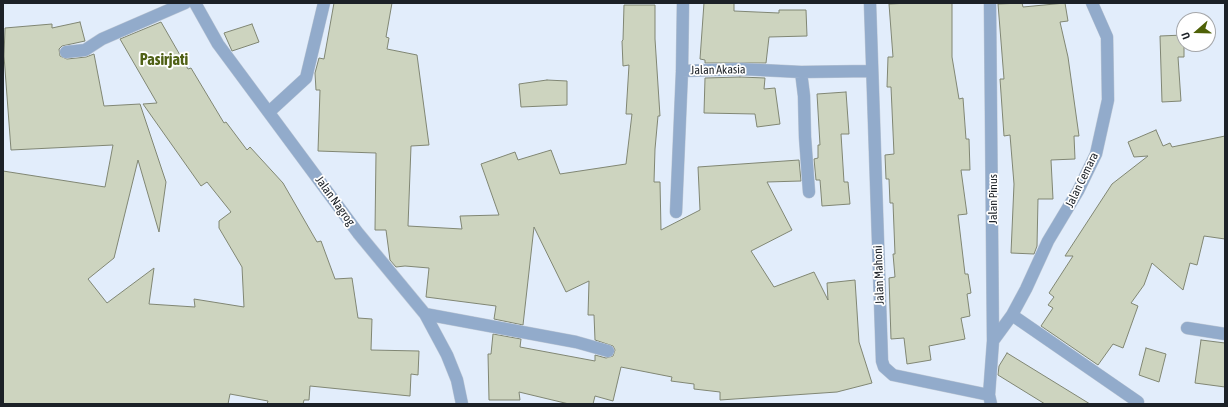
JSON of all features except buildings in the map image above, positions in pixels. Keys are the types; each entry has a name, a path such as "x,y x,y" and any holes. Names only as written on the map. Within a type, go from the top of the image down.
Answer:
{"street":[{"path":"66,52 85,50 102,39 185,3"},
{"name":"Jalan Nagrog","path":"195,3 218,44 358,233 425,314 447,355 457,380 462,404"},
{"path":"269,112 306,78 324,3"},
{"path":"682,71 683,3"},
{"path":"870,3 871,71"},
{"name":"Jalan Pinus","path":"990,3 993,341 990,400"},
{"name":"Jalan Cemara","path":"993,341 1012,315 1026,289 1048,241 1078,191 1096,154 1108,100 1107,37 1092,3"},
{"name":"Jalan Akasia","path":"676,212 682,71 740,69 801,72 871,71"},
{"name":"Jalan Mahoni","path":"871,71 882,362 884,367 893,375 990,400"},
{"path":"801,72 804,96 809,192"},
{"path":"425,314 576,342 608,351"},
{"path":"1012,315 1138,402"},
{"path":"1187,328 1225,334"}],"district":[{"name":"Pasirjati","path":"164,60"}]}
